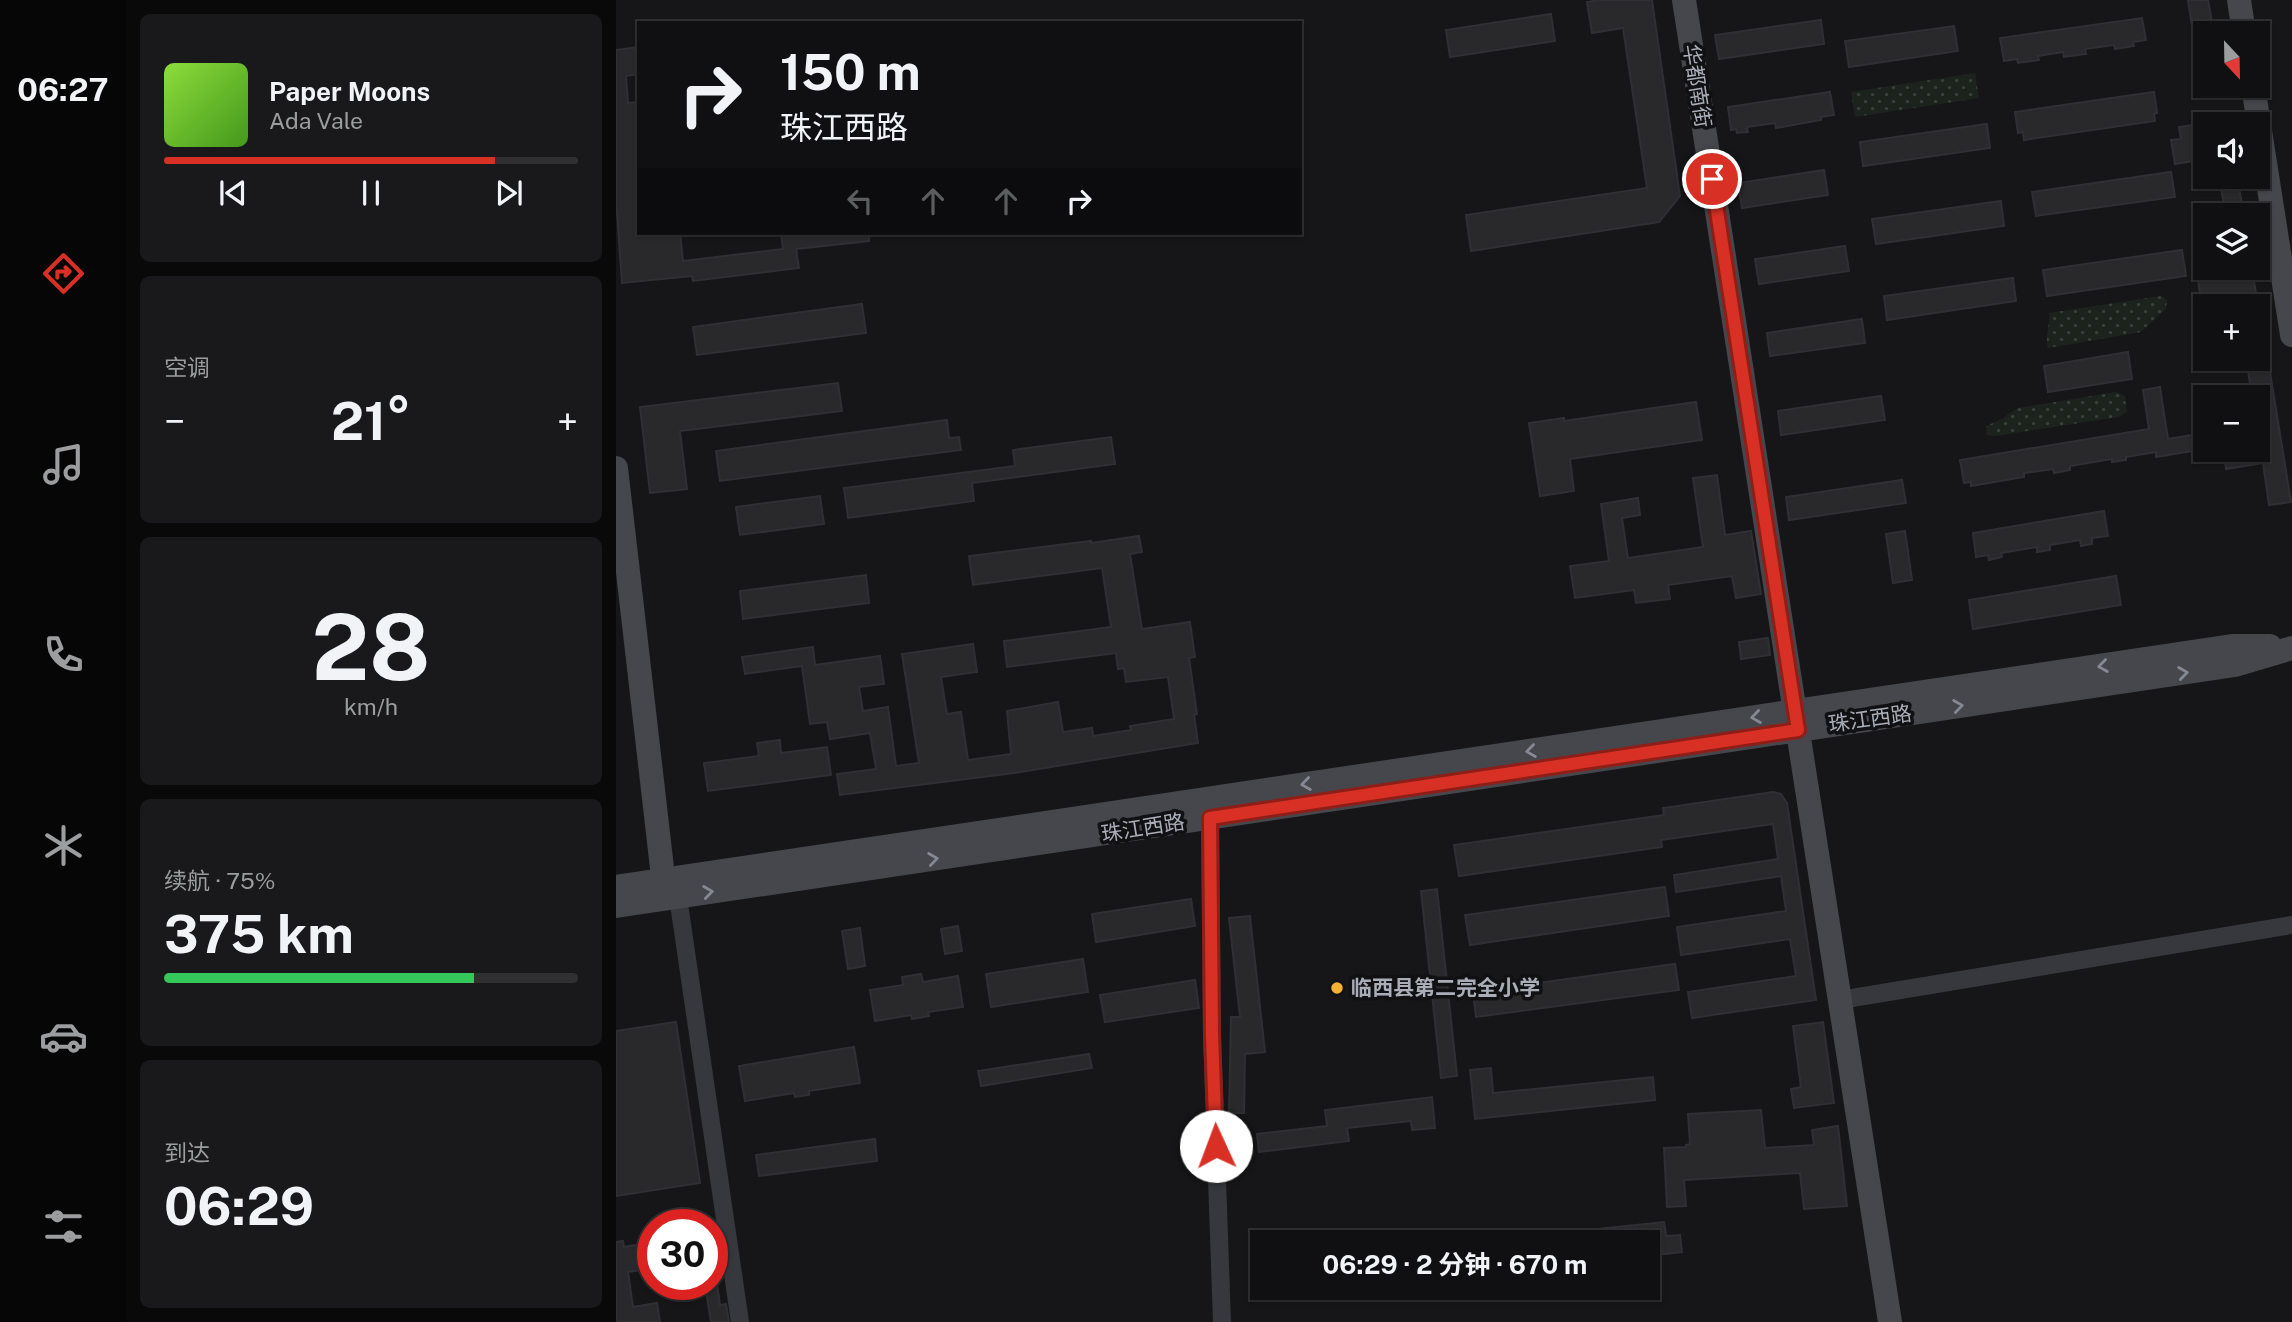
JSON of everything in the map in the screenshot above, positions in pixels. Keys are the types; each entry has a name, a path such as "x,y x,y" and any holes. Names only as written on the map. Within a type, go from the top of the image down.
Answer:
{"main road":[{"name":"华都南街","path":"1684,0 1890,1322"},
{"path":"2239,0 2242,21"},
{"path":"2255,98 2292,335"},
{"path":"616,468 669,892"},
{"name":"珠江西路","path":"616,906 669,892 1796,721 2235,665 2292,646"},
{"name":"珠江西路","path":"616,887 669,892 1210,818 1796,721"}],"street":[{"path":"1210,818 1212,1035 1222,1322"},
{"path":"669,892 740,1322"},
{"path":"1840,999 2292,925"}],"shaded area":[{"path":"1975,73 1979,98 1855,117 1851,92"},
{"path":"2161,296 2167,300 2166,309 2141,332 2048,348 2049,313"},
{"path":"2116,392 2125,396 2127,412 2119,417 1987,435 1986,426 2018,408"}],"building":[{"path":"1652,0 1680,196 1659,222 1471,251 1466,215 1647,188 1623,28 1592,33 1587,2"},
{"path":"2188,0 2208,0 2212,21 2193,21 2193,32"},
{"path":"1551,14 1555,41 1450,57 1446,30"},
{"path":"2142,18 2146,40 2133,42 2134,46 2115,49 2114,45 2085,49 2086,54 2064,57 2063,52 2018,63 2017,59 2004,61 2000,38"},
{"path":"1821,20 1824,44 1719,59 1715,35"},
{"path":"1954,26 1958,51 1849,67 1845,41"},
{"path":"637,47 637,74 626,76 628,103 637,102 637,235 680,235 683,261 783,249 781,235 869,235 869,241 796,249 799,268 693,281 692,276 622,283 616,198 616,50"},
{"path":"1830,92 1834,115 1821,117 1821,120 1776,128 1775,123 1747,127 1748,132 1737,133 1736,129 1731,130 1728,107"},
{"path":"2154,92 2157,113 2154,114 2155,121 2024,140 2023,132 2018,133 2015,112"},
{"path":"1987,124 1990,148 1863,166 1860,142"},
{"path":"2193,125 2193,161 2175,164 2171,140 2181,139 2179,127"},
{"path":"1824,170 1828,195 1742,208 1738,183"},
{"path":"2171,172 2175,197 2036,216 2032,192"},
{"path":"2221,189 2239,189 2242,203 2224,203"},
{"path":"2001,201 2004,226 1876,244 1872,219"},
{"path":"1845,246 1849,271 1759,284 1755,259"},
{"path":"2182,250 2186,276 2047,296 2043,270"},
{"path":"2013,278 2016,301 1887,320 1884,296"},
{"path":"2198,280 2254,280 2256,294 2200,294"},
{"path":"862,304 866,333 697,355 693,327"},
{"path":"1862,319 1865,343 1770,356 1767,333"},
{"path":"2128,352 2132,379 2048,392 2044,366"},
{"path":"2248,371 2270,371 2291,502 2269,505 2263,463 2226,469 2225,462 2270,462 2270,385 2250,385"},
{"path":"838,383 842,411 680,431 687,489 650,493 640,407"},
{"path":"2160,387 2168,439 2193,435 2193,451 2156,457 2156,452 2126,457 2126,460 2112,462 2112,459 2070,466 2070,470 2054,473 2053,469 1971,486 1971,482 1964,483 1960,460 2149,429 2143,390"},
{"path":"1881,396 1885,420 1781,435 1778,411"},
{"path":"1696,402 1702,440 1570,459 1574,491 1540,496 1529,423 1564,418 1564,421"},
{"path":"947,420 949,438 959,437 961,450 720,481 716,451"},
{"path":"1111,437 1115,464 972,483 974,501 848,518 844,488 1015,466 1013,450"},
{"path":"1717,475 1725,535 1751,531 1761,594 1736,598 1732,576 1668,585 1670,599 1636,603 1634,590 1575,598 1570,566 1609,561 1601,504 1638,498 1640,515 1622,518 1628,558 1703,547 1693,478"},
{"path":"1902,480 1906,503 1789,520 1786,497"},
{"path":"820,496 824,524 740,535 736,507"},
{"path":"2104,511 2108,536 2092,538 2092,544 2081,546 2080,540 2050,545 2050,550 2037,552 2037,547 2001,553 2002,557 1989,560 1988,555 1976,557 1973,533"},
{"path":"1905,531 1912,580 1893,583 1886,534"},
{"path":"1139,536 1142,552 1130,554 1142,629 1190,622 1195,657 1189,658 1198,743 1014,773 840,795 837,774 876,769 870,733 830,739 827,722 810,724 802,666 745,674 742,657 813,647 815,665 880,656 884,684 859,687 863,711 888,707 896,766 919,763 902,654 973,644 977,672 941,677 947,714 961,712 968,760 1011,754 1007,711 1058,702 1063,732 1092,728 1093,736 1131,730 1130,726 1174,719 1168,677 1126,682 1124,668 1118,669 1116,653 1007,667 1004,641 1111,627 1102,568 973,585 969,556"},
{"path":"866,575 869,603 743,619 740,591"},
{"path":"2116,576 2121,605 1973,629 1969,600"},
{"path":"1768,638 1770,655 1741,659 1739,642"},
{"path":"780,740 781,753 827,747 831,775 708,791 704,763 759,756 757,743"},
{"path":"1773,792 1781,794 1787,803 1816,1000 1692,1018 1688,992 1796,976 1790,939 1681,955 1677,927 1786,911 1781,876 1676,892 1674,875 1778,859 1773,824 1661,840 1662,847 1459,876 1454,845 1664,815 1663,808"},
{"path":"1665,887 1669,916 1470,945 1465,915"},
{"path":"1437,889 1457,1076 1441,1078 1421,891"},
{"path":"1191,899 1195,926 1096,942 1092,914"},
{"path":"1250,916 1265,1052 1245,1054 1244,1113 1229,1113 1231,1017 1240,1017 1229,918"},
{"path":"958,926 962,951 945,954 941,929"},
{"path":"860,928 865,966 848,969 842,931"},
{"path":"1083,959 1088,992 991,1007 986,974"},
{"path":"1675,964 1679,990 1476,1017 1473,992"},
{"path":"921,974 923,982 958,976 963,1007 928,1012 929,1016 912,1019 911,1015 875,1021 870,990 903,985 902,977"},
{"path":"1195,980 1199,1008 1105,1022 1100,995"},
{"path":"676,1022 700,1183 616,1196 616,1031"},
{"path":"1823,1022 1834,1103 1794,1108 1791,1089 1801,1087 1793,1026"},
{"path":"854,1047 860,1083 809,1091 809,1095 795,1097 794,1093 745,1101 739,1066"},
{"path":"1089,1054 1092,1068 981,1086 978,1071"},
{"path":"1491,1068 1493,1093 1653,1077 1655,1100 1475,1119 1470,1070"},
{"path":"1432,1097 1435,1128 1412,1130 1411,1121 1347,1128 1349,1141 1259,1152 1257,1134 1327,1126 1325,1110"},
{"path":"1761,1110 1765,1148 1814,1145 1812,1130 1838,1126 1847,1206 1804,1209 1800,1173 1684,1180 1686,1206 1667,1207 1664,1148 1686,1147 1690,1144 1688,1114"},
{"path":"875,1139 877,1161 759,1176 756,1155"},
{"path":"1664,1222 1666,1236 1680,1235 1682,1252 1660,1255 1660,1230 1588,1230"},
{"path":"623,1241 624,1247 637,1245 637,1271 628,1272 633,1307 657,1303 660,1322 616,1322 616,1242"},
{"path":"708,1300 719,1300 720,1305 726,1304 729,1322 711,1322"}],"place":[{"name":"临西县第二完全小学","path":"1337,988"}],"route":[{"path":"1216,1146 1210,818 1798,730 1712,179"}]}
